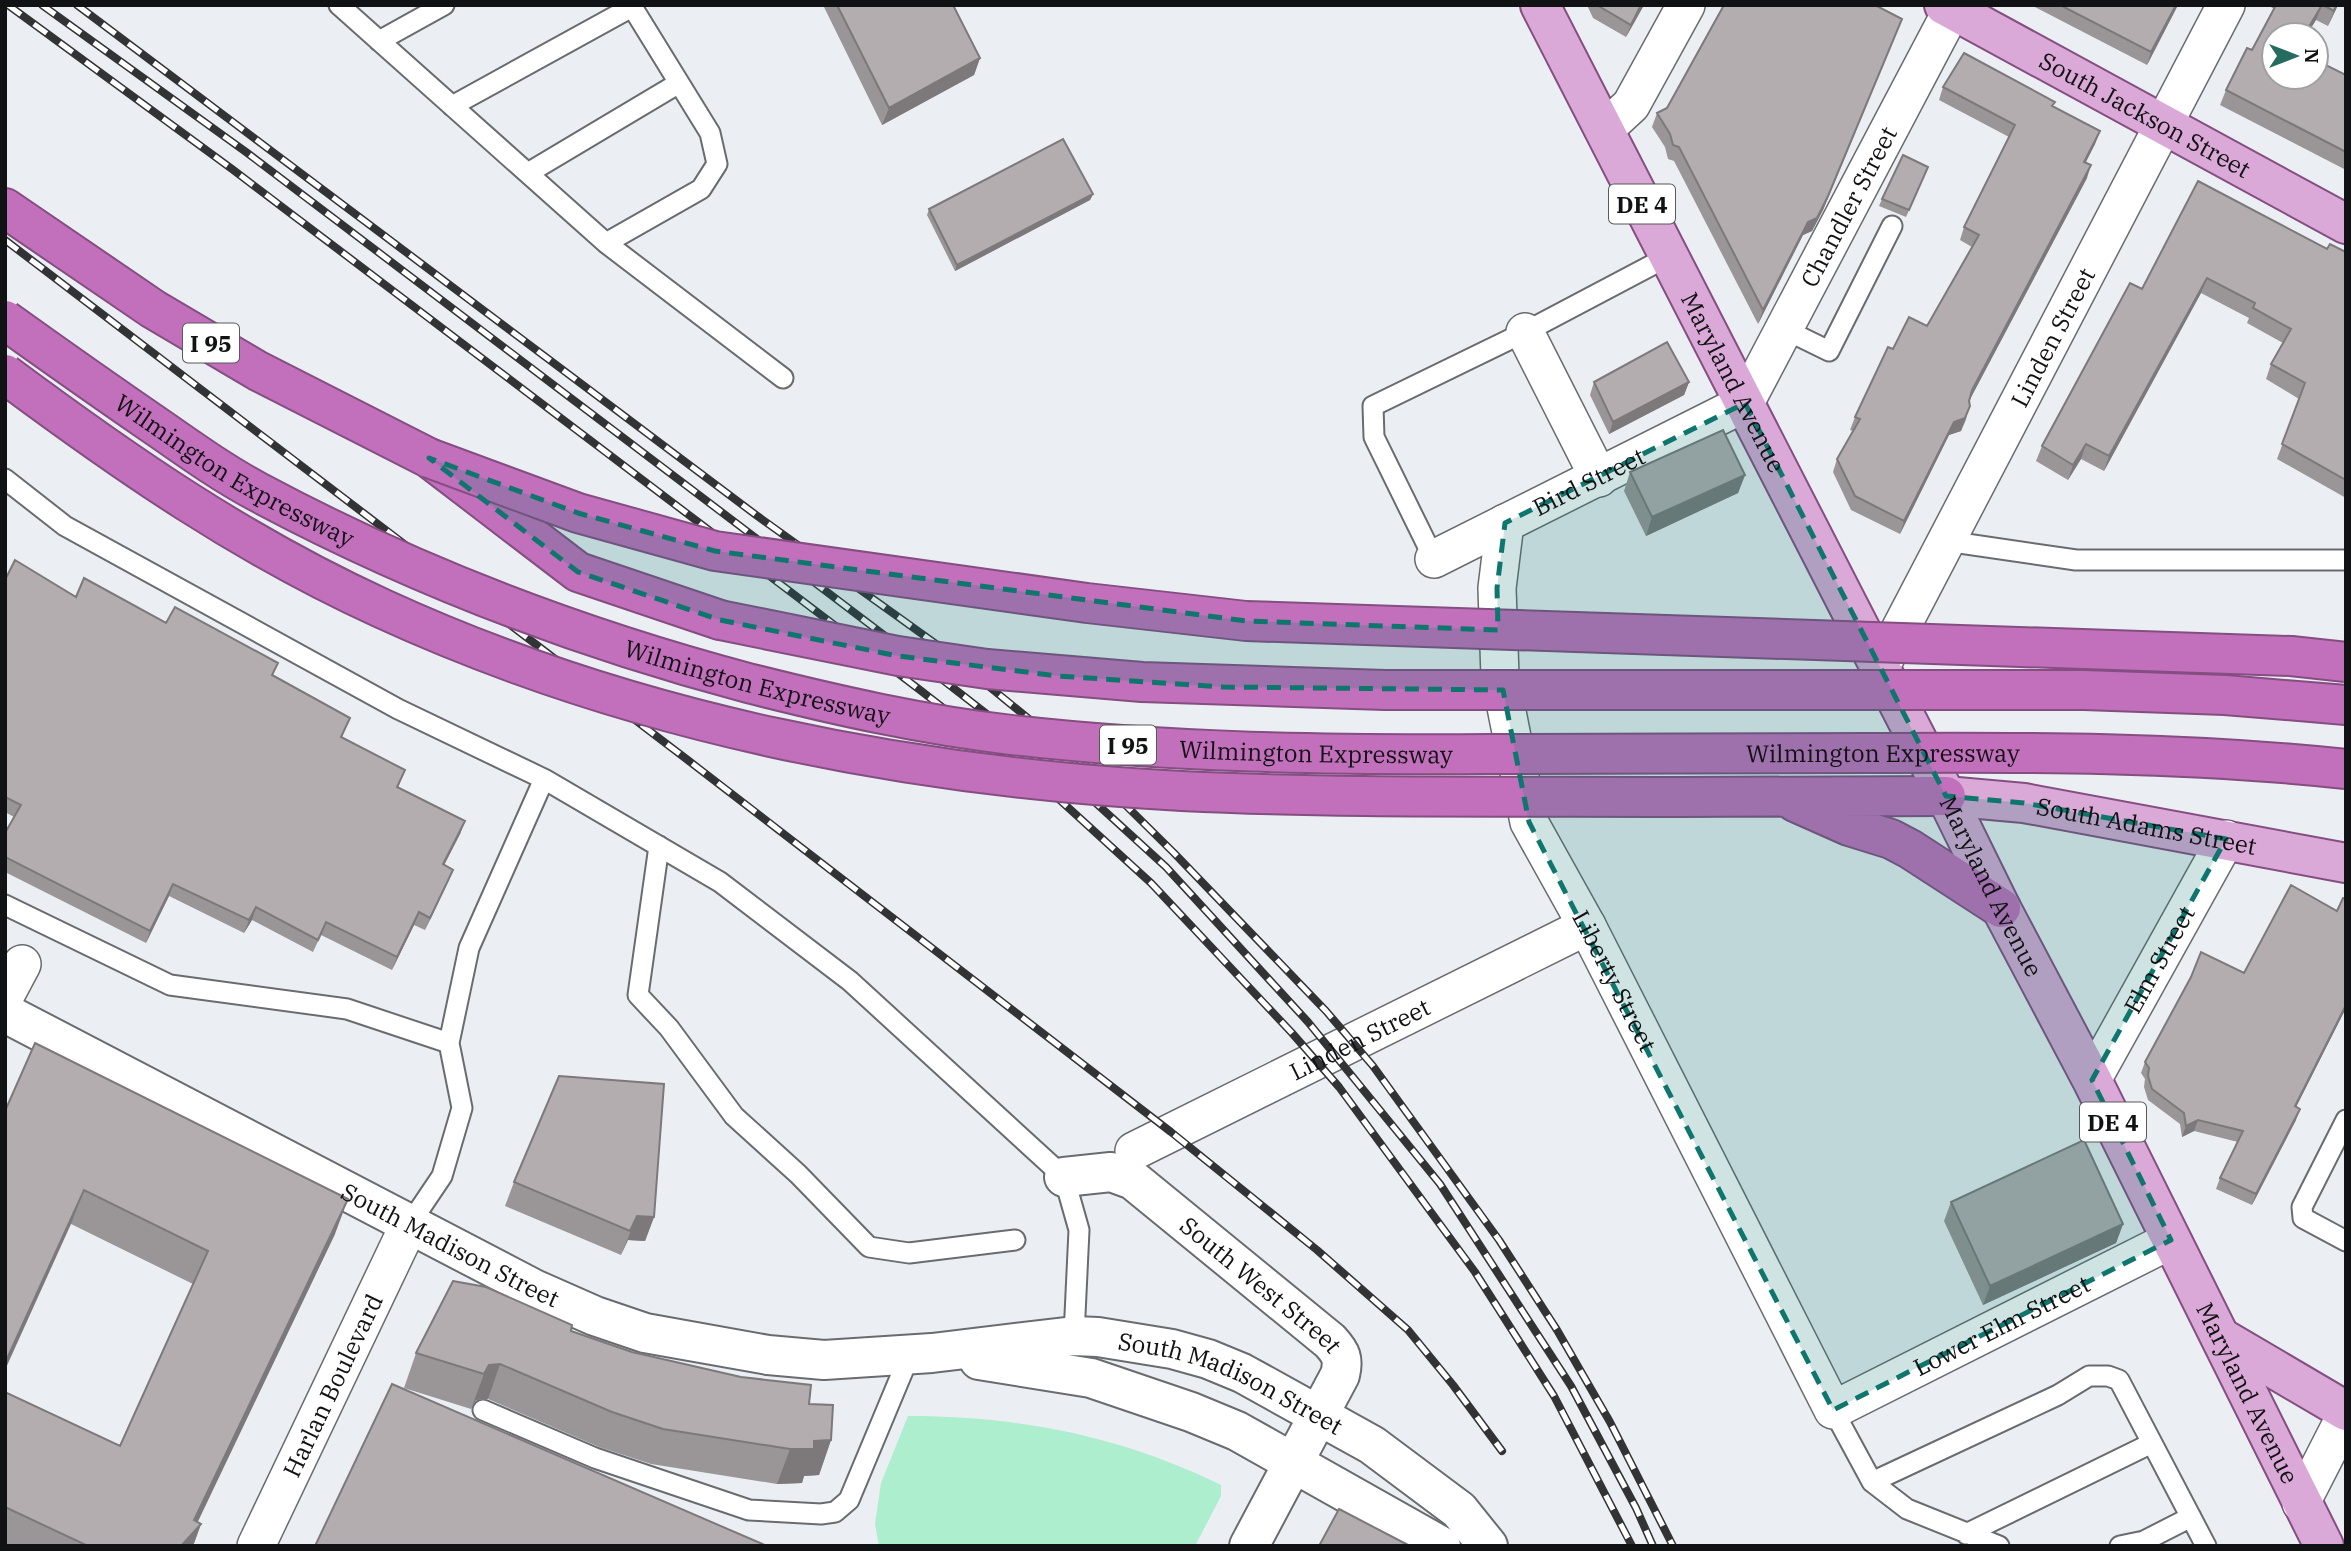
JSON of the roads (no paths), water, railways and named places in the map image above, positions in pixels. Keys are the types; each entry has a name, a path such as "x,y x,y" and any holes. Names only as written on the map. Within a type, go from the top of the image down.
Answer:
{"highway":[{"name":"I 95","path":"5,208 153,309 246,364 429,458 578,513 715,551 1087,603 1246,621 2291,656 2346,662"},
{"name":"Wilmington Expressway","path":"5,320 138,415 253,490 374,549 494,600 628,648 704,671 873,713 1013,735 1232,751 1355,755 2076,753 2215,758 2346,769"},
{"path":"5,374 121,460 174,495 279,556 379,607 449,638 544,673 673,713 736,728 861,755 959,770 1181,791 1345,795 1787,798 1850,811 1946,796"},
{"path":"429,458 578,572 720,620 898,656 987,669 1142,682 1300,689 2084,690 2238,695 2346,705"},
{"path":"2291,656 2346,649"},
{"path":"1850,811 2001,908"}],"main road":[{"name":"Maryland Avenue","path":"1540,5 2001,908 2092,1080 2324,1546"},
{"name":"South Jackson Street","path":"1948,8 2346,224"},
{"name":"South Adams Street","path":"1946,796 2024,803 2346,863"},
{"path":"2222,1338 2346,1413"}],"street":[{"path":"1604,130 1621,117 1635,100 1686,5"},
{"name":"Linden Street","path":"1880,669 2226,5"},
{"name":"Chandler Street","path":"1745,403 1948,8"},
{"path":"1525,332 1599,478"},
{"name":"Bird Street","path":"1434,559 1745,403"},
{"name":"Liberty Street","path":"1505,523 1497,588 1500,677 1529,822 1587,926 1833,1410"},
{"name":"Elm Street","path":"2092,1080 2226,839"},
{"name":"Linden Street","path":"1134,1151 1587,926"},
{"path":"5,996 22,964"},
{"name":"South Madison Street","path":"5,1013 409,1225 536,1290 595,1316 645,1333 722,1348 813,1359 921,1354 1074,1336 1098,1337 1172,1349 1208,1359 1242,1373 1372,1445 1459,1510 1488,1546"},
{"name":"South West Street","path":"1064,1177 1111,1172 1133,1180 1330,1341 1341,1353 1343,1363 1340,1375 1249,1546"},
{"name":"Harlan Boulevard","path":"256,1546 409,1225"},
{"name":"Lower Elm Street","path":"1833,1410 2171,1240"},
{"name":"South Madison Street","path":"921,1354 1103,1381 1139,1393 1237,1431 1441,1546"},
{"path":"2301,1503 2346,1413"}],"lane":[{"path":"338,5 606,243 783,378"},
{"path":"379,41 444,5"},
{"path":"452,106 632,6 710,133 718,164 701,190 606,243"},
{"path":"528,173 679,83"},
{"path":"1784,329 1829,351 1892,226"},
{"path":"1434,559 1374,438 1373,406 1525,332 1669,256"},
{"path":"5,479 65,526 398,709 544,779 720,882 850,981 1064,1177 1079,1230 1074,1336"},
{"path":"1946,541 2076,560 2346,560"},
{"path":"409,1225 442,1176 462,1108 449,1043 469,948 544,779"},
{"path":"659,846 638,995 669,1028 734,1116 798,1174 869,1247 909,1253 1016,1240"},
{"path":"5,905 170,985 347,1009 449,1043"},
{"path":"2346,1120 2302,1207 2303,1218 2346,1241"},
{"path":"483,1410 595,1458 749,1510 821,1514 835,1512 849,1500 921,1354"},
{"path":"1872,1482 2058,1395 2089,1377 2108,1376 2119,1380 2206,1546"},
{"path":"1833,1410 1872,1482 1907,1509 1999,1546"},
{"path":"1966,1534 2151,1443"},
{"path":"2120,1546 2144,1541 2190,1517"}],"railway":[{"path":"8,5 232,169 920,690 1050,791 1151,883 1339,1087 1475,1272 1554,1396 1632,1546"},
{"path":"42,5 246,152 934,673 1064,774 1166,867 1308,1022 1440,1184 1571,1386 1636,1508 1653,1546"},
{"path":"77,5 756,515 943,649 1083,763 1326,1011 1373,1066 1499,1240 1557,1330 1610,1422 1673,1546"},
{"path":"5,240 1171,1132 1317,1250 1408,1330 1502,1451"}]}
